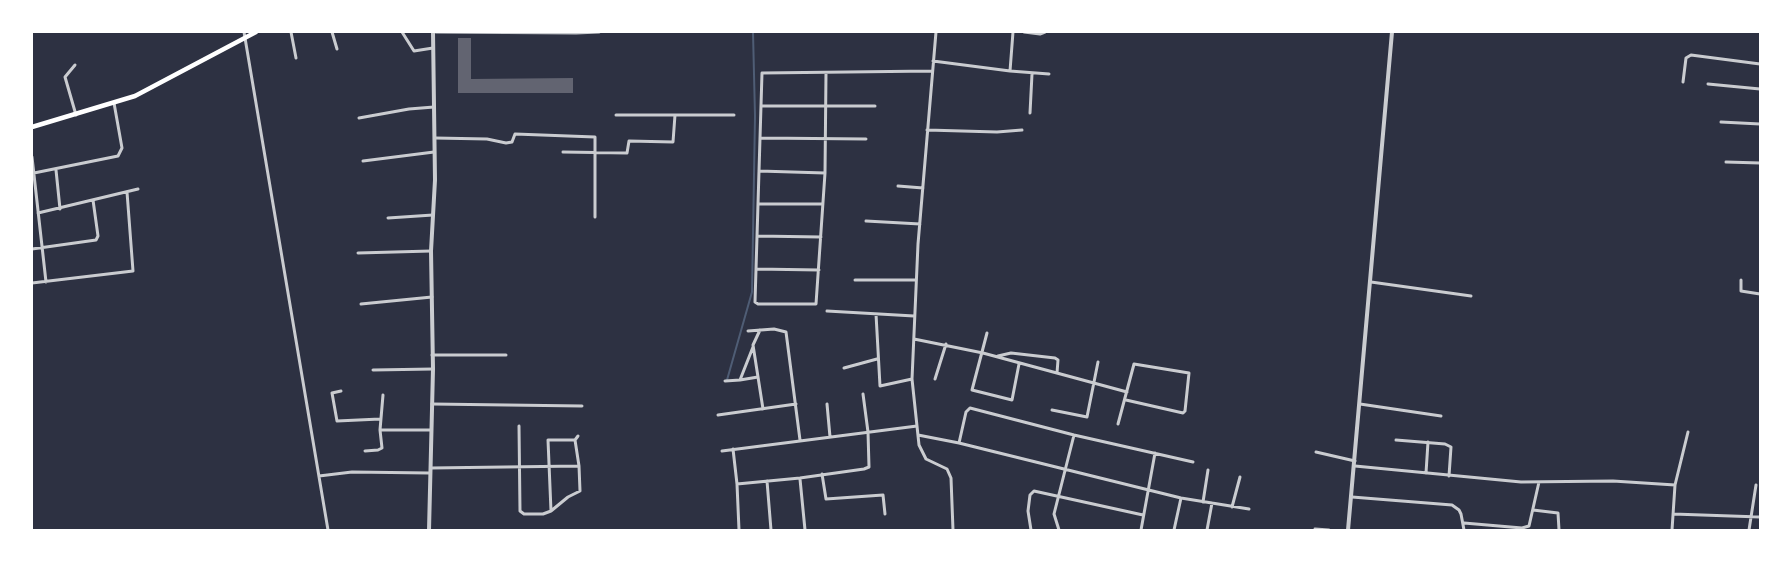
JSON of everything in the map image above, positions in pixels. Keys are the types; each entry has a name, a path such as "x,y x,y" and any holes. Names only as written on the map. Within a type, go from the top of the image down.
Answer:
{"main road":[{"path":"32,127 135,96 244,34 256,32"}],"street":[{"path":"291,32 296,58"},
{"path":"332,32 338,49"},
{"path":"402,32 414,51 433,48"},
{"path":"429,531 433,369 431,251 435,138 434,32 598,32"},
{"path":"936,32 915,280 912,379 919,445 926,459 945,468 951,478 954,531"},
{"path":"1010,71 1013,32"},
{"path":"1024,32 1040,34 1045,32"},
{"path":"1348,531 1392,32"},
{"path":"244,34 328,531"},
{"path":"1683,82 1686,58 1691,55 1761,64"},
{"path":"933,61 1032,74 1049,74"},
{"path":"75,65 65,77 76,115"},
{"path":"826,73 824,204 817,301 814,305 756,303 761,75 764,72 932,70"},
{"path":"1030,113 1032,74"},
{"path":"1708,84 1761,88"},
{"path":"34,173 118,156 122,148 114,103"},
{"path":"762,106 876,106"},
{"path":"359,118 434,107"},
{"path":"615,116 734,115"},
{"path":"563,152 627,153 629,141 673,142 675,116"},
{"path":"1721,122 1761,124"},
{"path":"927,130 997,132 1022,130"},
{"path":"435,138 488,139 506,144 512,142 515,134 595,137 595,217"},
{"path":"761,138 866,139"},
{"path":"363,161 434,152"},
{"path":"32,158 46,282"},
{"path":"1726,162 1761,163"},
{"path":"56,170 60,209"},
{"path":"759,171 825,173"},
{"path":"898,186 923,188"},
{"path":"39,213 138,189"},
{"path":"32,283 133,270 128,192"},
{"path":"32,249 98,239 93,200"},
{"path":"758,204 824,204"},
{"path":"388,218 433,215"},
{"path":"866,220 920,224"},
{"path":"757,236 822,237"},
{"path":"358,253 431,251"},
{"path":"756,269 819,270"},
{"path":"855,280 915,280"},
{"path":"1742,280 1741,291 1761,294"},
{"path":"1371,282 1471,296"},
{"path":"361,304 432,297"},
{"path":"827,310 914,316"},
{"path":"876,314 880,386 912,379"},
{"path":"748,331 774,329 786,332 800,440"},
{"path":"740,380 760,330"},
{"path":"987,333 973,390 1012,400 1019,364"},
{"path":"914,339 983,353 1127,392"},
{"path":"935,379 946,344"},
{"path":"753,345 763,409"},
{"path":"997,357 1011,353 1055,358 1058,364 1057,374"},
{"path":"432,355 506,355"},
{"path":"844,368 877,359"},
{"path":"1052,410 1086,417 1098,362"},
{"path":"1118,424 1126,400 1133,365 1189,373 1185,411 1182,413 1126,400"},
{"path":"373,370 433,369"},
{"path":"725,381 758,377"},
{"path":"341,391 332,393 337,421 380,419"},
{"path":"737,484 800,478 869,467 868,432 863,394"},
{"path":"365,451 382,448 380,419 383,395"},
{"path":"432,404 582,406"},
{"path":"718,415 796,404"},
{"path":"827,404 830,437"},
{"path":"1360,404 1441,416"},
{"path":"959,443 966,412 970,408 1193,462"},
{"path":"519,426 522,513 543,514 580,491 575,440 578,436"},
{"path":"722,451 917,426"},
{"path":"380,430 430,430"},
{"path":"1672,531 1675,485 1688,432"},
{"path":"918,435 1181,498 1249,509"},
{"path":"1059,531 1054,514 1074,435"},
{"path":"550,510 548,440 575,440"},
{"path":"1396,440 1445,444 1451,447 1449,476"},
{"path":"1426,473 1428,442"},
{"path":"733,449 739,531"},
{"path":"1316,452 1355,464 1449,476 1539,482 1613,481 1675,485"},
{"path":"1141,531 1155,453"},
{"path":"319,476 363,472 579,466"},
{"path":"1203,502 1208,470"},
{"path":"822,474 826,499 884,495 885,514"},
{"path":"1232,507 1240,477"},
{"path":"800,478 805,531"},
{"path":"767,481 771,531"},
{"path":"1464,523 1522,529 1530,525 1539,482"},
{"path":"1749,531 1756,485"},
{"path":"1031,531 1028,511 1031,493 1034,491 1143,515"},
{"path":"1352,497 1452,505 1459,510 1464,523 1464,531"},
{"path":"1174,531 1181,498"},
{"path":"1207,531 1212,503"},
{"path":"1533,510 1558,513 1559,531"},
{"path":"1673,514 1761,517"},
{"path":"1315,530 1329,531"}],"building":[{"path":"458,38 471,38 471,79 573,78 573,93 458,93"}],"waterway":[{"path":"727,380 752,292 755,116 753,32"}]}
